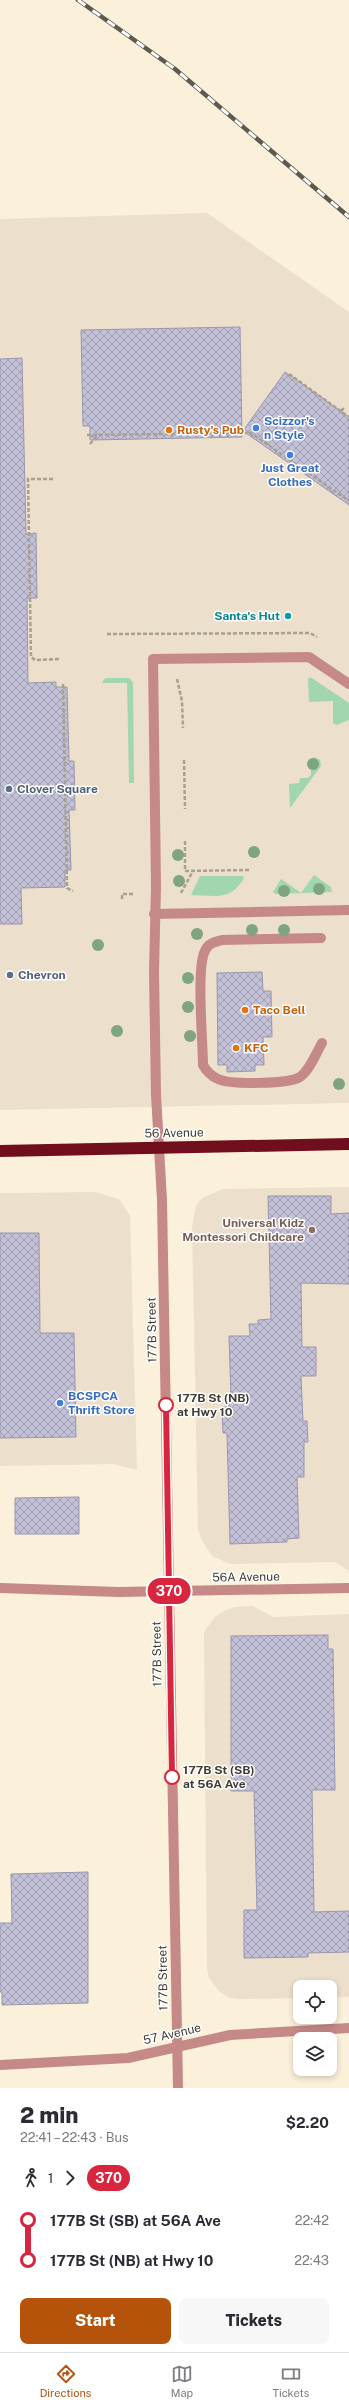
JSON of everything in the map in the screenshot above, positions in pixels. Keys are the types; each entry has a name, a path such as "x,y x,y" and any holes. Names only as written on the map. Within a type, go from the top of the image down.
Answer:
{"highway":[{"name":"56 Avenue","path":"0,1151 349,1144"}],"street":[{"name":"177B Street","path":"178,2088 162,1200 156,1088 154,914 156,887 153,659 309,657 349,684"},
{"path":"154,914 349,910"},
{"path":"321,938 222,940 212,943 205,950 201,969 203,1065 209,1074 220,1080 232,1082 288,1081 300,1077 322,1043"},
{"name":"56A Avenue","path":"0,1588 169,1591 349,1588"},
{"name":"57 Avenue","path":"0,2066 128,2058 230,2035 349,2028"}],"path":[{"path":"289,374 349,417"},
{"path":"341,411 344,407"},
{"path":"87,435 251,433 349,501"},
{"path":"90,444 98,435"},
{"path":"53,479 28,479 30,657 35,660 59,659"},
{"path":"107,634 176,635 310,633 317,638"},
{"path":"177,678 182,701 183,728"},
{"path":"62,684 67,888 73,891"},
{"path":"184,760 185,809"},
{"path":"185,841 185,871 249,870"},
{"path":"181,892 193,871"},
{"path":"122,900 122,894 135,894"}],"shaded area":[{"path":"207,213 349,312 349,1103 0,1110 0,219"},
{"path":"349,1187 349,1571 335,1562 230,1564 212,1556 201,1539 198,1529 192,1227 196,1206 202,1198 223,1189"},
{"path":"95,1192 119,1199 130,1216 137,1470 114,1464 0,1466 0,1193"},
{"path":"253,1606 273,1617 349,1614 349,1997 337,1998 337,1980 293,1980 293,1998 230,1998 220,1992 209,1978 207,1969 204,1632 215,1617 224,1611 235,1607"}],"green space":[{"path":"310,677 349,703 349,720 337,725 333,723 333,701 309,702 308,679"},
{"path":"129,678 133,682 134,783 129,783 127,683 102,683 104,679"},
{"path":"314,757 320,760 321,766 290,808 289,784 299,783 300,778 308,778 311,775 311,759"},
{"path":"314,875 331,887 332,892 276,894 273,892 281,879 301,893"},
{"path":"200,876 243,876 244,878 239,886 233,891 221,896 191,895"}],"building":[{"path":"240,327 242,437 90,440 90,426 83,426 81,330"},
{"path":"22,358 26,534 36,533 37,598 27,598 28,683 56,682 56,687 67,687 69,761 74,761 75,810 69,810 71,870 65,870 65,887 21,888 22,924 0,924 0,359"},
{"path":"285,372 349,417 349,505 243,431"},
{"name":"Taco Bell","path":"262,972 263,991 271,991 272,1037 263,1037 264,1065 255,1065 255,1071 227,1072 227,1065 218,1065 217,973"},
{"path":"268,1196 331,1196 331,1214 349,1213 349,1284 301,1283 302,1347 316,1347 316,1376 301,1376 303,1421 307,1421 308,1442 304,1442 304,1477 297,1477 299,1538 287,1539 287,1542 230,1544 227,1433 223,1433 222,1407 229,1407 229,1398 231,1398 229,1336 250,1336 249,1324 258,1324 258,1320 271,1319"},
{"path":"0,1233 39,1233 40,1333 74,1333 76,1437 0,1438"},
{"path":"79,1497 79,1534 15,1534 15,1498"},
{"path":"328,1635 328,1649 333,1649 335,1790 312,1790 314,1912 349,1911 349,1952 308,1953 308,1957 244,1958 244,1910 257,1910 254,1791 231,1791 231,1636"},
{"path":"88,1872 88,2003 2,2005 2,1992 0,1992 0,1923 12,1923 11,1874"}],"railway":[{"path":"78,0 175,69 349,217"}],"bus line":[{"name":"370","path":"166,1405 172,1777"}],"place":[{"name":"Scizzor's n Style","path":"256,428"},
{"name":"Rusty's Pub","path":"169,430"},
{"name":"Just Great Clothes","path":"290,455"},
{"name":"Santa's Hut","path":"288,616"},
{"name":"Clover Square","path":"9,789"},
{"name":"Chevron","path":"10,975"},
{"name":"Taco Bell","path":"245,1010"},
{"name":"KFC","path":"236,1048"},
{"name":"Universal Kidz Montessori Childcare","path":"312,1230"},
{"name":"BCSPCA Thrift Store","path":"60,1403"},
{"name":"177B St (NB) at Hwy 10","path":"166,1405"},
{"name":"177B St (SB) at 56A Ave","path":"172,1777"}]}
